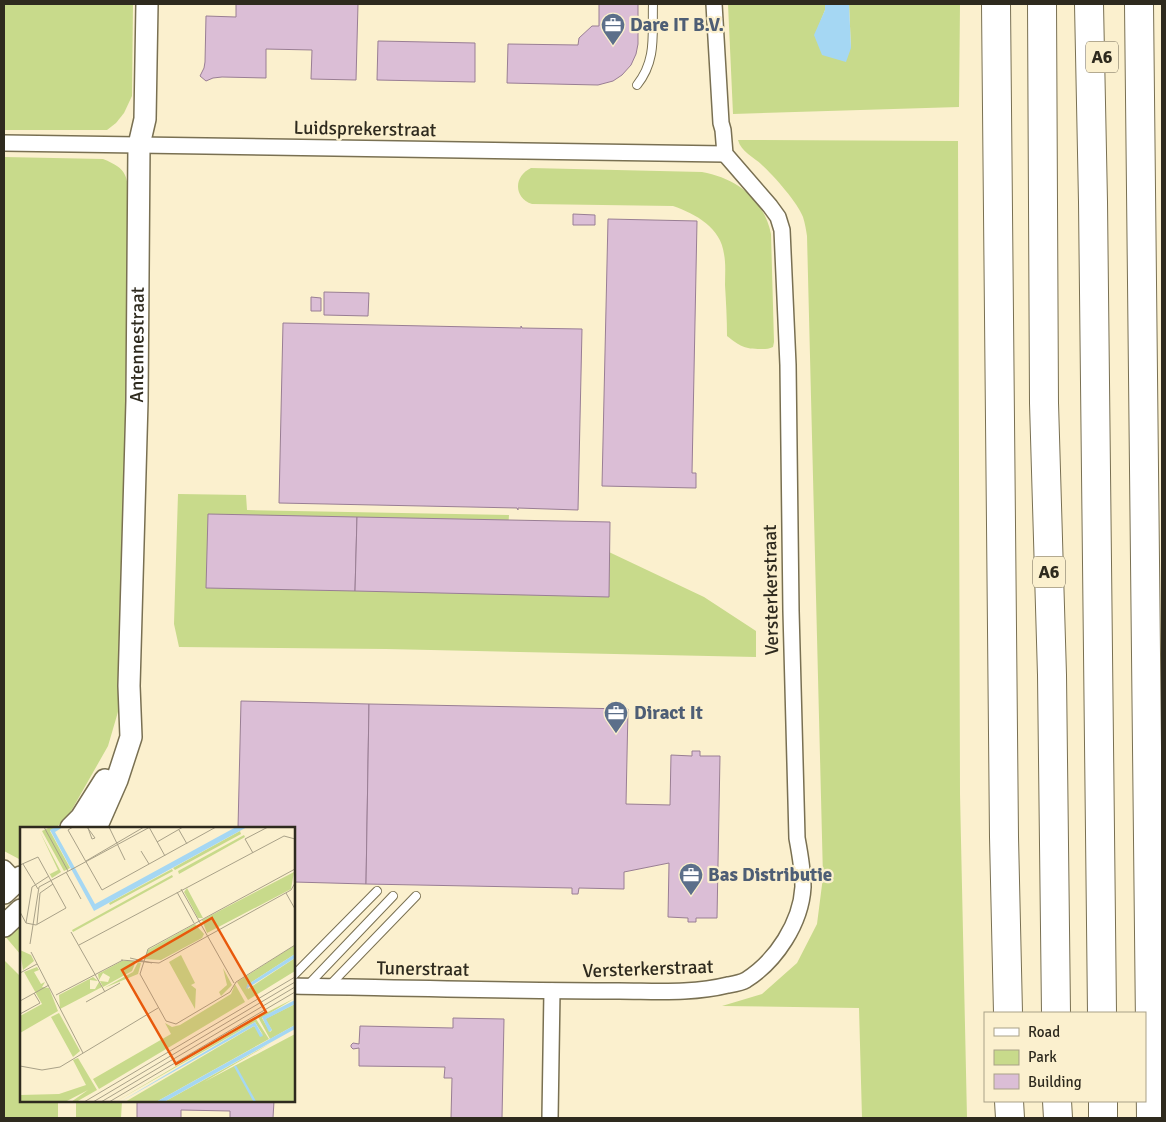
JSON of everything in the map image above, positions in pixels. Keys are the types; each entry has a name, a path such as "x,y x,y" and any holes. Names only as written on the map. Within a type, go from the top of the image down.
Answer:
{"highway":[{"path":"996,4 1008,1012"},
{"name":"A6","path":"1042,4 1044,403 1052,675 1056,1012"},
{"name":"A6","path":"1089,4 1095,121"},
{"name":"A6","path":"1102,1012 1093,202 1095,121 1106,4"},
{"name":"A6","path":"1139,4 1151,1118"},
{"path":"1009,1102 1010,1118"},
{"path":"1058,1102 1058,1118"},
{"path":"1103,1102 1103,1118"}],"street":[{"name":"Antennestraat","path":"95,827 117,780 130,737 137,401 139,145 145,119 147,4"},
{"path":"714,4 721,123 725,154"},
{"name":"Luidsprekerstraat","path":"4,143 725,154"},
{"name":"Versterkerstraat","path":"552,991 684,991 712,989 744,982 768,964 786,940 799,910 803,888 802,864 797,838 791,611 788,365 782,230 778,217 770,206 725,154"},
{"name":"Antennestraat","path":"73,827 81,818 104,782 120,743 130,686"},
{"path":"4,926 20,911"},
{"name":"Tunerstraat","path":"300,986 552,991"},
{"path":"550,1118 552,991"}],"lane":[{"path":"637,85 644,77 652,55 652,4"},
{"path":"295,974 377,891"},
{"path":"300,986 393,896"},
{"path":"329,987 416,896"}],"green space":[{"path":"4,4 133,4 132,96 124,113 116,123 107,130 4,130"},
{"path":"728,4 825,4 825,10 815,35 851,48 849,4 960,4 959,107 733,114"},
{"path":"738,140 958,141 960,794 967,1118 862,1118 859,1008 722,1006 762,994 797,963 817,924 823,877 807,236 803,217 791,197 759,162 745,151"},
{"path":"4,157 103,159 117,166 125,174 129,200 120,705 108,746 70,813 57,827 20,827 20,858 4,851"},
{"path":"531,168 702,172 726,179 747,192 762,210 771,234 773,347 769,349 746,348 727,336 724,254 718,237 706,223 690,213 673,206 532,204 521,197 518,186 521,176"},
{"path":"178,494 246,495 247,510 509,515 506,561 573,535 704,597 756,631 756,657 386,649 179,647 174,624"},
{"path":"20,918 20,954 4,935"},
{"path":"4,960 20,976 20,1102 58,1102 58,1118 4,1118"},
{"path":"76,1102 122,1102 121,1118 76,1118"}],"water":[{"path":"825,4 849,4 851,48 846,62 822,55 814,35 825,10"}],"building":[{"path":"236,4 358,4 356,80 311,79 312,50 266,49 266,78 222,77 206,81 200,76 205,62 206,16 236,17"},
{"path":"599,4 638,4 638,44 636,54 631,65 622,75 613,81 598,85 507,83 508,44 578,45 579,38 592,26 599,26"},
{"path":"378,41 475,43 475,82 377,80"},
{"path":"573,214 595,215 595,225 573,225"},
{"path":"608,219 697,221 692,473 696,473 696,488 602,486"},
{"path":"324,292 369,293 368,316 324,315"},
{"path":"311,297 321,298 321,311 311,311"},
{"path":"283,323 521,328 521,326 522,328 582,329 578,510 279,503"},
{"path":"208,514 357,517 355,591 206,588"},
{"path":"357,517 610,522 609,597 355,591"},
{"path":"241,701 369,704 366,884 295,882 295,827 238,827"},
{"path":"369,704 628,709 626,804 670,805 671,755 692,756 692,751 700,751 700,756 720,756 717,918 696,918 696,922 688,922 688,918 668,917 669,863 624,872 624,889 579,888 578,894 572,894 572,888 366,884"},
{"path":"453,1018 504,1019 502,1118 451,1118 452,1078 444,1078 445,1067 359,1066 359,1048 353,1049 351,1047 353,1043 359,1044 360,1026 453,1028"},
{"path":"137,1102 274,1102 273,1118 230,1118 230,1111 181,1110 181,1118 137,1118"}],"place":[{"name":"Dare IT B.V.","path":"613,46"},
{"name":"Diract It","path":"616,734"},
{"name":"Bas Distributie","path":"691,896"}]}
